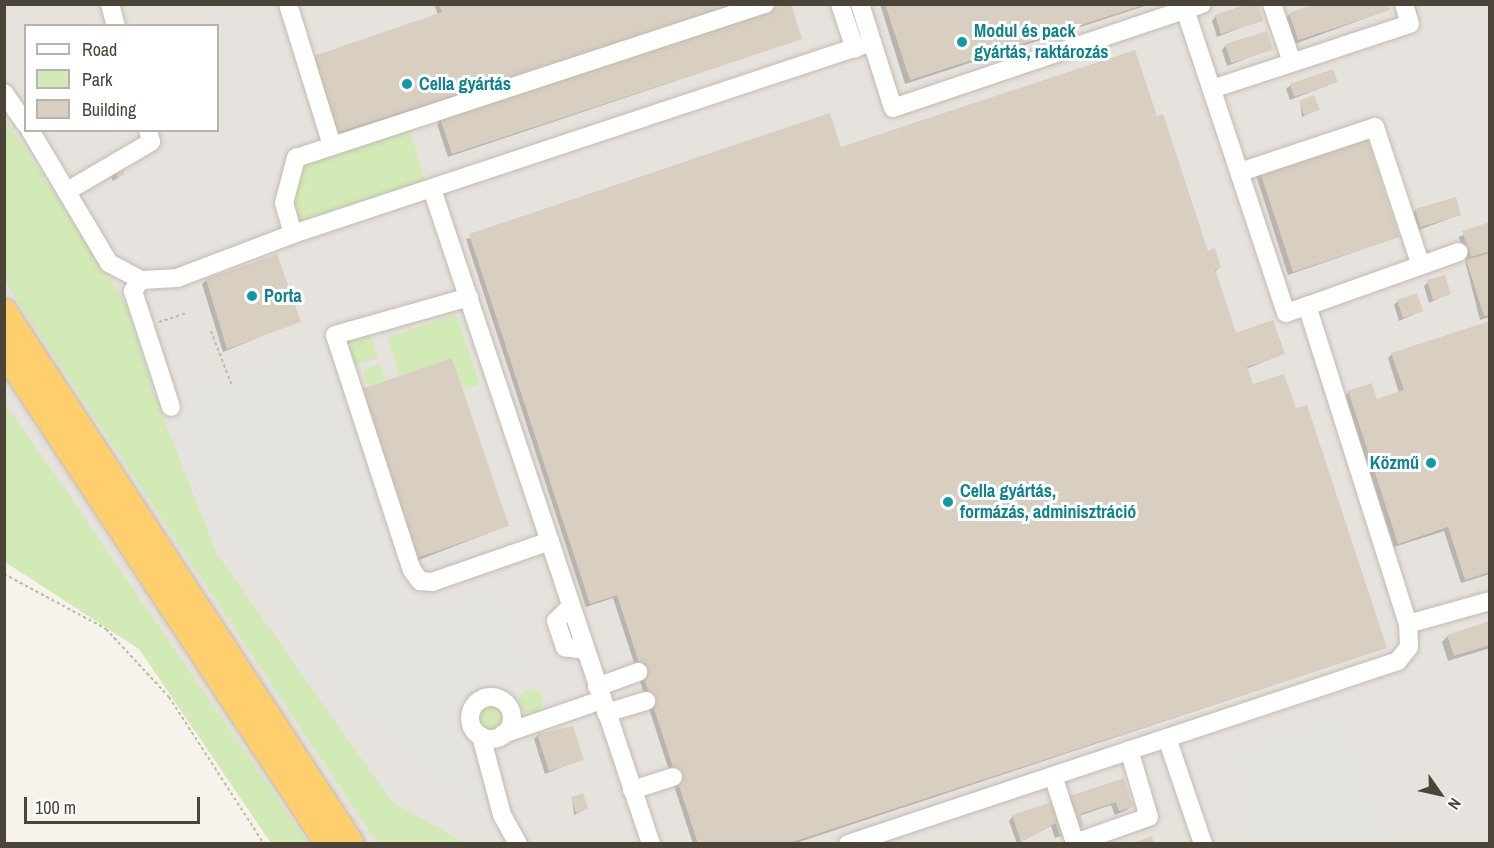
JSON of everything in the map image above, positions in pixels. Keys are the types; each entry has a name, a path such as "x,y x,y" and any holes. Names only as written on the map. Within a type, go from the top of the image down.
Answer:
{"highway":[{"path":"4,312 351,843"},
{"path":"4,350 328,843"}],"street":[{"path":"110,4 116,24"},
{"path":"288,4 332,146"},
{"path":"293,234 284,203 287,177 296,158 765,4"},
{"path":"840,4 855,49"},
{"path":"860,4 893,108 1193,8 1212,89 1286,313 1459,252"},
{"path":"1272,4 1292,62"},
{"path":"1212,89 1410,24 1404,4"},
{"path":"31,132 69,190 109,263 141,280 164,277 202,259 218,260 872,42"},
{"path":"4,93 24,121"},
{"path":"1240,172 1375,127 1421,266"},
{"path":"69,190 151,142 148,132"},
{"path":"432,189 571,606 556,621 559,630 565,647 585,650 651,843"},
{"path":"141,280 133,291 142,327 171,407"},
{"path":"469,297 335,335 412,570 420,580 432,582 550,541"},
{"path":"848,843 1398,662 1408,647 1408,624 1307,306"},
{"path":"1408,624 1490,601"},
{"path":"481,736 502,734 602,700 638,672"},
{"path":"502,734 510,723 510,710 501,699 488,697 476,703 470,716 481,736 502,815 518,843"},
{"path":"602,700 646,701"},
{"path":"1167,738 1203,843"},
{"path":"1053,776 1075,843 1149,817 1129,750"},
{"path":"632,790 673,777"}],"path":[{"path":"142,327 186,313"},
{"path":"212,331 232,386"},
{"path":"4,574 106,629 169,697 264,843"}],"shaded area":[{"path":"4,5 1489,5 1489,843 285,843 5,422"},
{"path":"321,340 412,612 503,581 535,678 467,700 470,708 459,712 470,747 479,744 510,832 394,757 387,736 341,708 205,512 170,415 169,394 186,382"},
{"path":"1343,714 1386,843 1256,843 1227,750"}],"green space":[{"path":"4,117 126,304 153,392 217,554 392,802 465,843 377,843 5,282"},
{"path":"408,125 427,186 295,230 290,178 299,161"},
{"path":"456,314 480,384 463,390 452,358 399,376 388,337"},
{"path":"371,335 378,358 354,365 347,342"},
{"path":"380,364 386,381 368,387 363,370"},
{"path":"5,403 308,843 271,843 139,649 5,562"},
{"path":"531,689 540,692 543,701 540,710 531,713 522,710 519,701 522,692"},
{"path":"489,704 498,708 502,717 498,726 489,730 480,726 476,717 480,708"}],"building":[{"path":"791,4 802,39 452,154 440,118"},
{"name":"Modul és pack gyártás, raktározás","path":"885,4 1143,4 1143,5 910,80"},
{"path":"1248,4 1258,4 1263,21 1221,34 1215,15"},
{"path":"1315,4 1388,4 1390,10 1298,40 1289,13"},
{"name":"Cella gyártás","path":"439,5 743,5 338,132 314,56 442,12"},
{"path":"1267,31 1273,50 1231,63 1225,44"},
{"name":"Cella gyártás, formázás, adminisztráció","path":"1135,50 1157,116 1163,114 1208,251 1215,248 1221,268 1215,269 1236,333 1273,320 1285,354 1247,367 1253,384 1284,374 1296,408 1307,405 1387,648 786,844 698,844 617,595 590,604 469,234 830,113 841,147"},
{"path":"1333,69 1338,82 1294,97 1290,84"},
{"path":"1314,95 1320,110 1304,115 1299,101"},
{"path":"1366,134 1399,237 1293,272 1259,169"},
{"path":"121,166 125,174 118,178 113,169"},
{"path":"1456,197 1461,215 1420,227 1415,209"},
{"path":"1490,222 1490,251 1471,257 1462,231"},
{"path":"1490,253 1490,315 1484,316 1466,260"},
{"name":"Porta","path":"277,254 301,322 227,349 206,279"},
{"path":"1445,275 1451,294 1433,300 1427,280"},
{"path":"1417,293 1423,311 1403,318 1397,300"},
{"name":"Közmű","path":"1490,321 1490,572 1465,580 1448,527 1398,544 1348,391 1372,383 1377,399 1404,390 1391,353"},
{"path":"452,358 509,526 417,558 362,389"},
{"path":"1490,621 1490,645 1454,656 1447,635"},
{"path":"573,726 584,760 549,771 537,734"},
{"path":"1124,778 1133,807 1119,811 1116,802 1080,814 1084,826 1059,835 1056,823 1021,842 1012,815"},
{"path":"583,793 588,809 576,813 571,797"},
{"path":"1152,836 1154,844 1132,844 1132,843"}],"place":[{"name":"Modul és pack gyártás, raktározás","path":"962,42"},
{"name":"Cella gyártás","path":"407,84"},
{"name":"Porta","path":"252,296"},
{"name":"Közmű","path":"1431,463"},
{"name":"Cella gyártás, formázás, adminisztráció","path":"948,502"}]}
